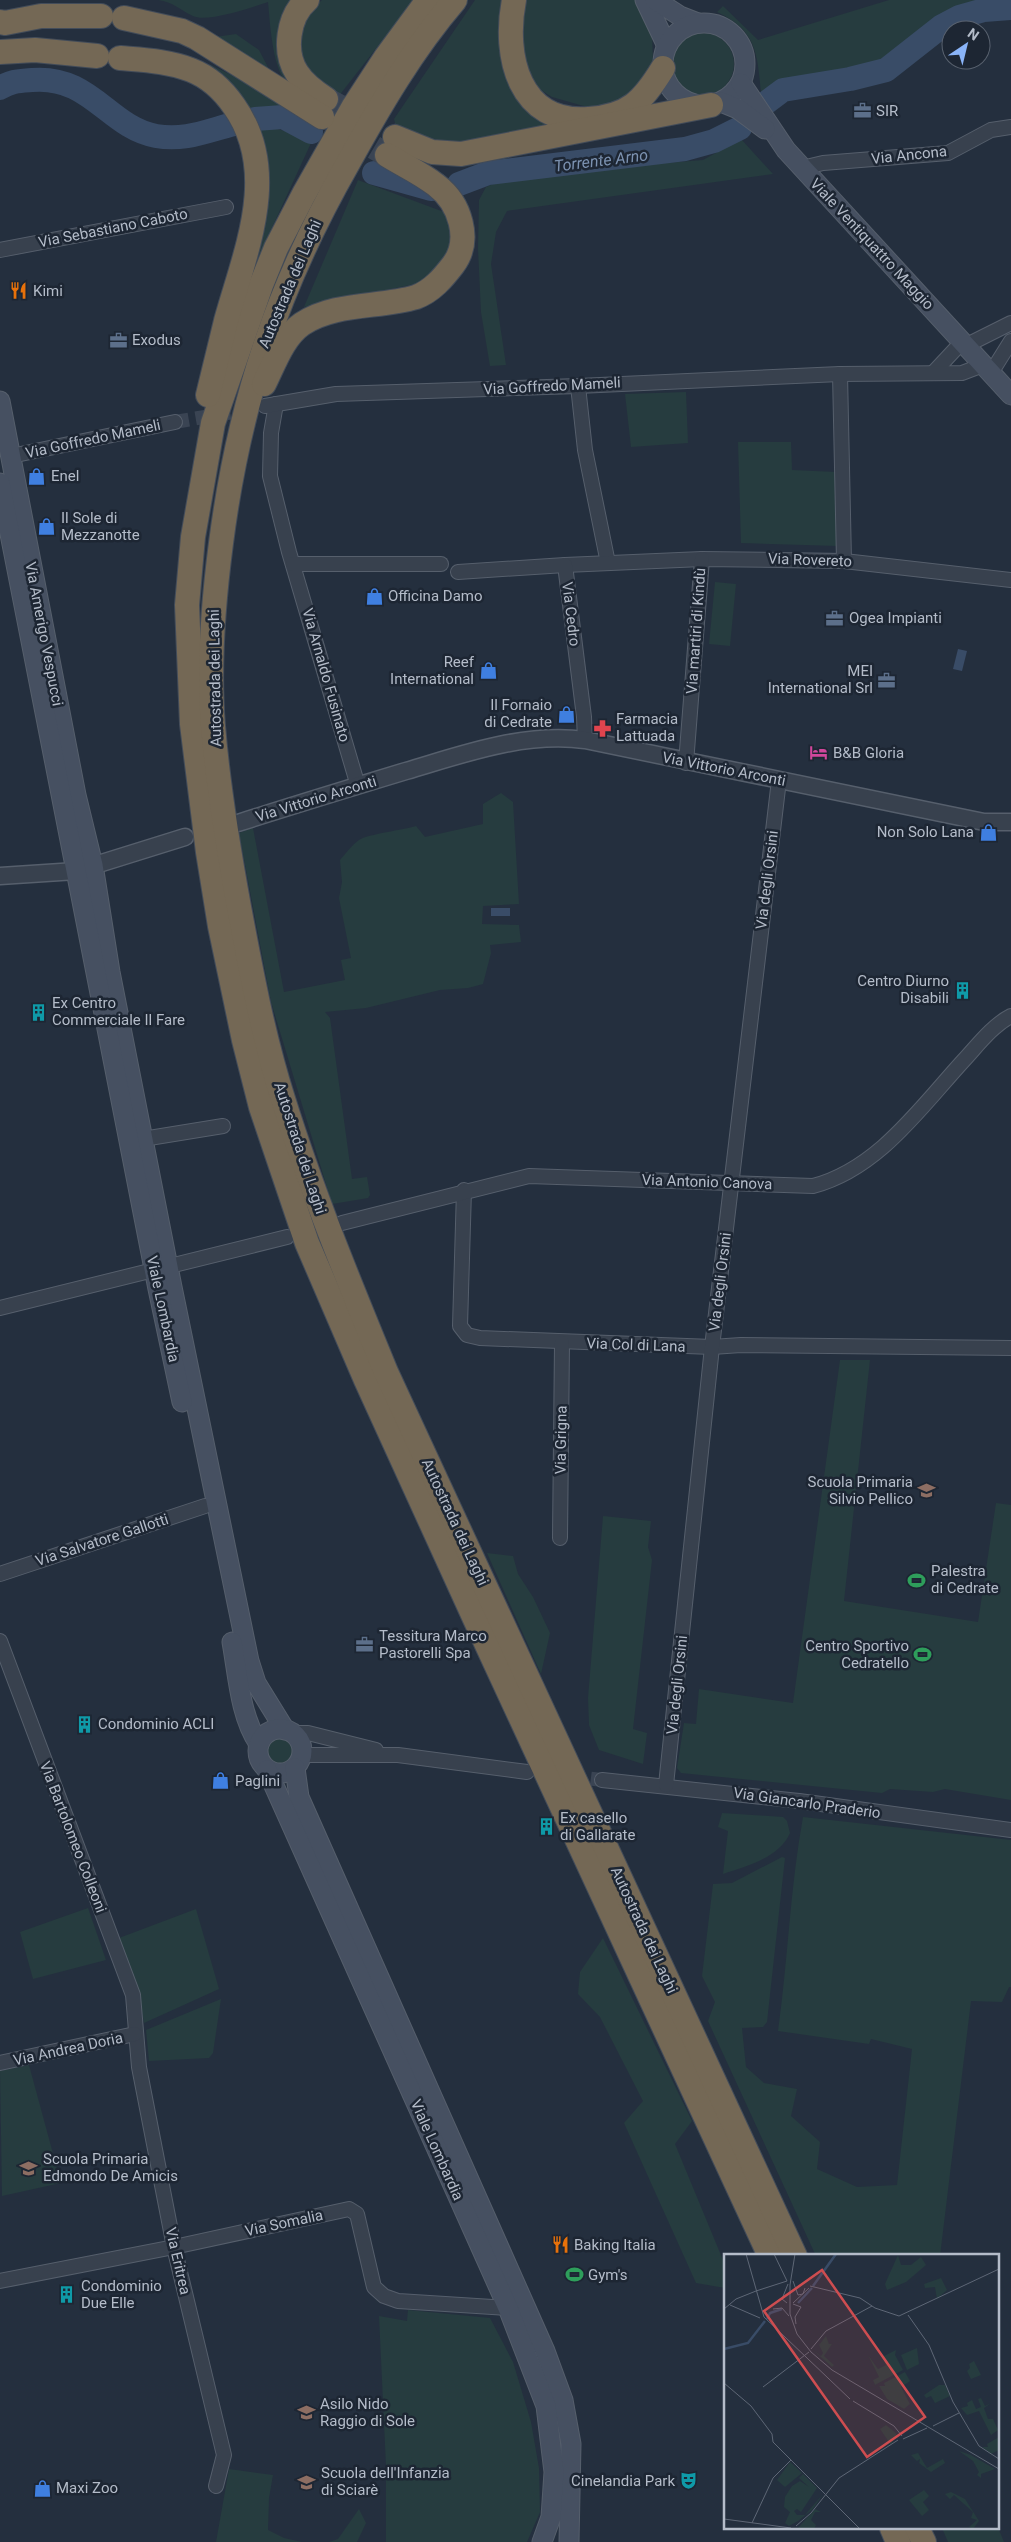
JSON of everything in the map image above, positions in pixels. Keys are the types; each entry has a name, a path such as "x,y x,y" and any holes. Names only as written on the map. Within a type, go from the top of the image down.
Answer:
{"highway":[{"path":"2,23 41,16 112,17 182,31 324,108 293,67 289,55 291,27 296,14 308,0"},
{"name":"Autostrada dei Laghi","path":"428,0 386,57 354,106 324,156 276,248 247,322 213,424 194,537 186,605 188,672 197,780 220,926 244,1040 260,1107 307,1243 366,1380 769,2254"},
{"name":"Autostrada dei Laghi","path":"455,0 403,70 322,208 276,312 246,403 227,496 212,610 213,724 228,848 252,980 282,1097 329,1235 386,1372 794,2254"},
{"path":"514,0 511,27 517,74 528,96 552,115 581,120 625,112 645,95 665,57"},
{"path":"0,52 35,50 179,66 212,83 229,100 243,121 254,160 257,197 252,236 227,320 200,438 194,537"},
{"path":"213,724 223,614 240,490 260,395 276,358 290,334 313,318 327,313 424,294 448,272 462,250 461,223 447,196 391,146 461,154 716,103"},
{"path":"893,2530 898,2542"},
{"path":"918,2530 924,2542"}],"main road":[{"name":"Viale Ventiquattro Maggio","path":"645,0 665,57 665,78 675,94 692,104 716,103 753,119 782,146 987,369"},
{"path":"655,0 674,13 698,23 718,25 735,36 740,44 745,58 745,73 741,83 733,94 716,103"},
{"path":"665,57 676,33 698,23"},
{"name":"Viale Ventiquattro Maggio","path":"741,83 782,146"},
{"path":"987,369 1011,395"},
{"name":"Via Amerigo Vespucci","path":"0,401 76,795 85,868"},
{"name":"Via Amerigo Vespucci","path":"0,483 85,868"},
{"name":"Viale Lombardia","path":"85,868 110,972 143,1139 161,1269 248,1661 256,1683 289,1731"},
{"name":"Viale Lombardia","path":"85,868 245,1709 252,1734 259,1744"},
{"path":"274,1730 289,1731 299,1740 298,1762 282,1774 267,1770 260,1761 259,1744 265,1734 274,1730"},
{"name":"Viale Lombardia","path":"298,1762 299,1797 545,2350 562,2400 571,2444 569,2542"},
{"name":"Viale Lombardia","path":"267,1770 508,2308 546,2406 554,2472 551,2517 542,2542"}],"street":[{"name":"Via Ancona","path":"802,168 823,163 948,153 991,130 1011,127"},
{"name":"Via Sebastiano Caboto","path":"0,250 226,207"},
{"path":"933,373 964,344 1011,323"},
{"path":"987,369 1011,342"},
{"name":"Via Goffredo Mameli","path":"271,405 336,394 578,386 840,374 962,373 987,369"},
{"path":"840,374 844,560"},
{"path":"578,386 585,450 608,563"},
{"name":"Via Arnaldo Fusinato","path":"271,405 270,476 293,564 358,786"},
{"name":"Via Goffredo Mameli","path":"11,456 175,422"},
{"name":"Via Rovereto","path":"565,565 702,559 844,560 1011,580"},
{"name":"Via martiri di Kindù","path":"686,762 702,559"},
{"path":"293,564 441,564"},
{"name":"Via Cedro","path":"458,572 565,565 584,717 585,740"},
{"name":"Via Vittorio Arconti","path":"238,823 474,751 521,740 551,738 585,740 984,822 1011,822"},
{"name":"Via degli Orsini","path":"666,1785 712,1347 779,780"},
{"path":"0,876 85,868 185,838"},
{"name":"Via Antonio Canova","path":"342,1223 464,1190 529,1176 813,1186 834,1180 849,1172 884,1146 975,1047 1011,1016"},
{"path":"143,1139 223,1126"},
{"name":"Via Col di Lana","path":"464,1190 460,1326 467,1334 480,1338 562,1343 712,1347 741,1345 1011,1348"},
{"path":"0,1308 286,1237"},
{"name":"Via Grigna","path":"560,1538 562,1343"},
{"name":"Via Salvatore Gallotti","path":"0,1574 205,1506"},
{"name":"Via Bartolomeo Colleoni","path":"0,1642 133,1995 135,2034"},
{"path":"289,1731 323,1736 398,1755 527,1772"},
{"path":"298,1762 398,1755"},
{"name":"Via Giancarlo Praderio","path":"602,1780 666,1785 1011,1830"},
{"name":"Via Andrea Doria","path":"0,2063 135,2034"},
{"name":"Via Eritrea","path":"135,2034 139,2067 174,2247 224,2455 216,2486"},
{"name":"Via Somalia","path":"0,2281 353,2210 356,2214 374,2287 384,2296 398,2301 508,2308"}],"green space":[{"path":"158,0 301,0 282,37 323,106 294,89 281,75 272,44 268,2 219,16 200,18 168,2"},
{"path":"322,0 414,0 338,97 323,86 297,58 304,26 310,12"},
{"path":"475,0 504,0 540,120 555,129 449,144 396,127 394,119"},
{"path":"519,0 636,0 652,33 653,62 633,91 610,104 587,107 552,97 534,86 523,68"},
{"path":"889,0 1011,0 963,10 947,20 941,20 941,24 889,56 883,65 849,73 829,71 761,92 753,44 740,27 717,12 723,6 758,40"},
{"path":"703,33 715,35 725,42 732,52 734,64 732,76 725,86 715,93 703,95 691,93 681,86 674,76 672,64 674,52 681,42 691,35"},
{"path":"236,34 259,50 272,75 215,37"},
{"path":"209,64 260,89 320,128 279,109 249,111 232,87"},
{"path":"265,126 293,133 311,143 247,282 257,130"},
{"path":"741,139 773,174 507,211 496,232 491,264 506,365 490,366 481,312 478,249 479,200 486,187 503,180 552,172 703,160"},
{"path":"358,180 444,212 454,234 445,261 420,283 304,307"},
{"path":"686,392 688,443 631,447 625,394"},
{"path":"738,442 791,442 792,470 836,472 838,546 741,543"},
{"path":"715,582 736,584 730,646 709,644"},
{"path":"501,793 513,802 519,904 483,906 482,924 519,925 521,942 490,945 491,953 483,984 468,988 440,990 366,1008 325,1012 330,1018 352,1179 367,1177 370,1195 368,1198 332,1204 271,1002 239,833 253,828 284,992 345,980 341,960 351,958 339,898 342,882 340,860 354,844 370,836 416,826 425,837 483,824 483,804"},
{"name":"Centro Sportivo Cedratello","path":"840,1360 870,1360 844,1601 978,1622 996,1503 1011,1505 1011,1800 945,1789 933,1792 890,1789 882,1793 681,1773 677,1768 684,1723 696,1724 699,1689 793,1703"},
{"path":"603,1516 651,1521 648,1547 652,1560 633,1729 647,1733 643,1764 599,1750 589,1725 588,1698"},
{"path":"487,1553 513,1556 518,1574 533,1597 550,1633 541,1674"},
{"path":"280,1738 290,1742 294,1752 290,1762 280,1766 270,1762 266,1752 270,1742"},
{"path":"722,1813 783,1817 787,1821 790,1833 785,1842 770,1855 752,1864 723,1874 728,1831 718,1827"},
{"path":"803,1817 1011,1840 1011,1987 1009,1987 1002,2002 971,2001 940,2254 815,2254 708,2021 715,2002 702,1976 713,1884 732,1883 782,1857 785,1858 767,2022 763,2027 742,2028 746,2067 764,2083 797,2089 791,2116 820,2142 817,2169 857,2187 897,2185 912,2049 871,2039 869,2044 778,2031"},
{"path":"88,1908 106,1960 33,1979 20,1932"},
{"path":"196,1909 219,1989 144,2023 137,1987 119,1938"},
{"path":"603,1938 692,2121 675,2144 724,2263 724,2288 696,2283 624,2123 643,2101 600,2017 578,1994 580,1972"},
{"path":"221,1999 213,2053 209,2058 149,2061 146,2030"},
{"path":"29,2065 61,2183 2,2196 0,2071"},
{"path":"408,2310 490,2318 513,2362 531,2422 539,2468 540,2512 527,2542 386,2542 386,2466 379,2316 407,2321"},
{"path":"229,2469 273,2475 269,2498 268,2530 284,2538 302,2542 216,2542"},
{"path":"359,2509 366,2523 357,2542 329,2542 338,2539"},
{"path":"998,2527 1004,2542 948,2542 943,2530 998,2530"}],"water":[{"path":"958,649 967,651 962,671 953,669"},
{"path":"491,908 510,908 510,916 491,916"}],"waterway":[{"name":"Torrente Arno","path":"767,102 783,90 850,79 886,70 942,26 959,17 984,10 1011,8"},
{"name":"Torrente Arno","path":"0,88 19,81 32,80 52,81 70,85 85,93 125,123 139,131 156,136 186,136 234,124"},
{"name":"Torrente Arno","path":"255,119 283,117 311,132"},
{"name":"Torrente Arno","path":"459,184 488,173 685,149 714,141 740,128"},
{"name":"Torrente Arno","path":"374,173 431,189"}],"tunnel":[{"path":"326,99 395,137"},
{"path":"343,129 387,155"},
{"path":"175,422 251,409"},
{"path":"570,1776 602,1780"}],"place":[{"name":"SIR","path":"862,111"},
{"name":"Kimi","path":"19,291"},
{"name":"Exodus","path":"118,340"},
{"name":"Enel","path":"37,476"},
{"name":"Il Sole di Mezzanotte","path":"47,527"},
{"name":"Officina Damo","path":"374,596"},
{"name":"Ogea Impianti","path":"835,618"},
{"name":"Reef International","path":"488,671"},
{"name":"MEI International Srl","path":"887,680"},
{"name":"Il Fornaio di Cedrate","path":"566,714"},
{"name":"Farmacia Lattuada","path":"602,728"},
{"name":"B&B Gloria","path":"819,753"},
{"name":"Non Solo Lana","path":"988,832"},
{"name":"Centro Diurno Disabili","path":"963,990"},
{"name":"Ex Centro Commerciale Il Fare","path":"38,1012"},
{"name":"Scuola Primaria Silvio Pellico","path":"927,1491"},
{"name":"Palestra di Cedrate","path":"917,1580"},
{"name":"Tessitura Marco Pastorelli Spa","path":"365,1645"},
{"name":"Centro Sportivo Cedratello","path":"923,1655"},
{"name":"Condominio ACLI","path":"84,1724"},
{"name":"Paglini","path":"221,1781"},
{"name":"Ex casello di Gallarate","path":"546,1827"},
{"name":"Scuola Primaria Edmondo De Amicis","path":"29,2168"},
{"name":"Baking Italia","path":"560,2245"},
{"name":"Gym's","path":"574,2275"},
{"name":"Condominio Due Elle","path":"67,2295"},
{"name":"Asilo Nido Raggio di Sole","path":"306,2413"},
{"name":"Cinelandia Park","path":"689,2481"},
{"name":"Scuola dell'Infanzia di Sciarè","path":"307,2482"},
{"name":"Maxi Zoo","path":"42,2488"}]}
